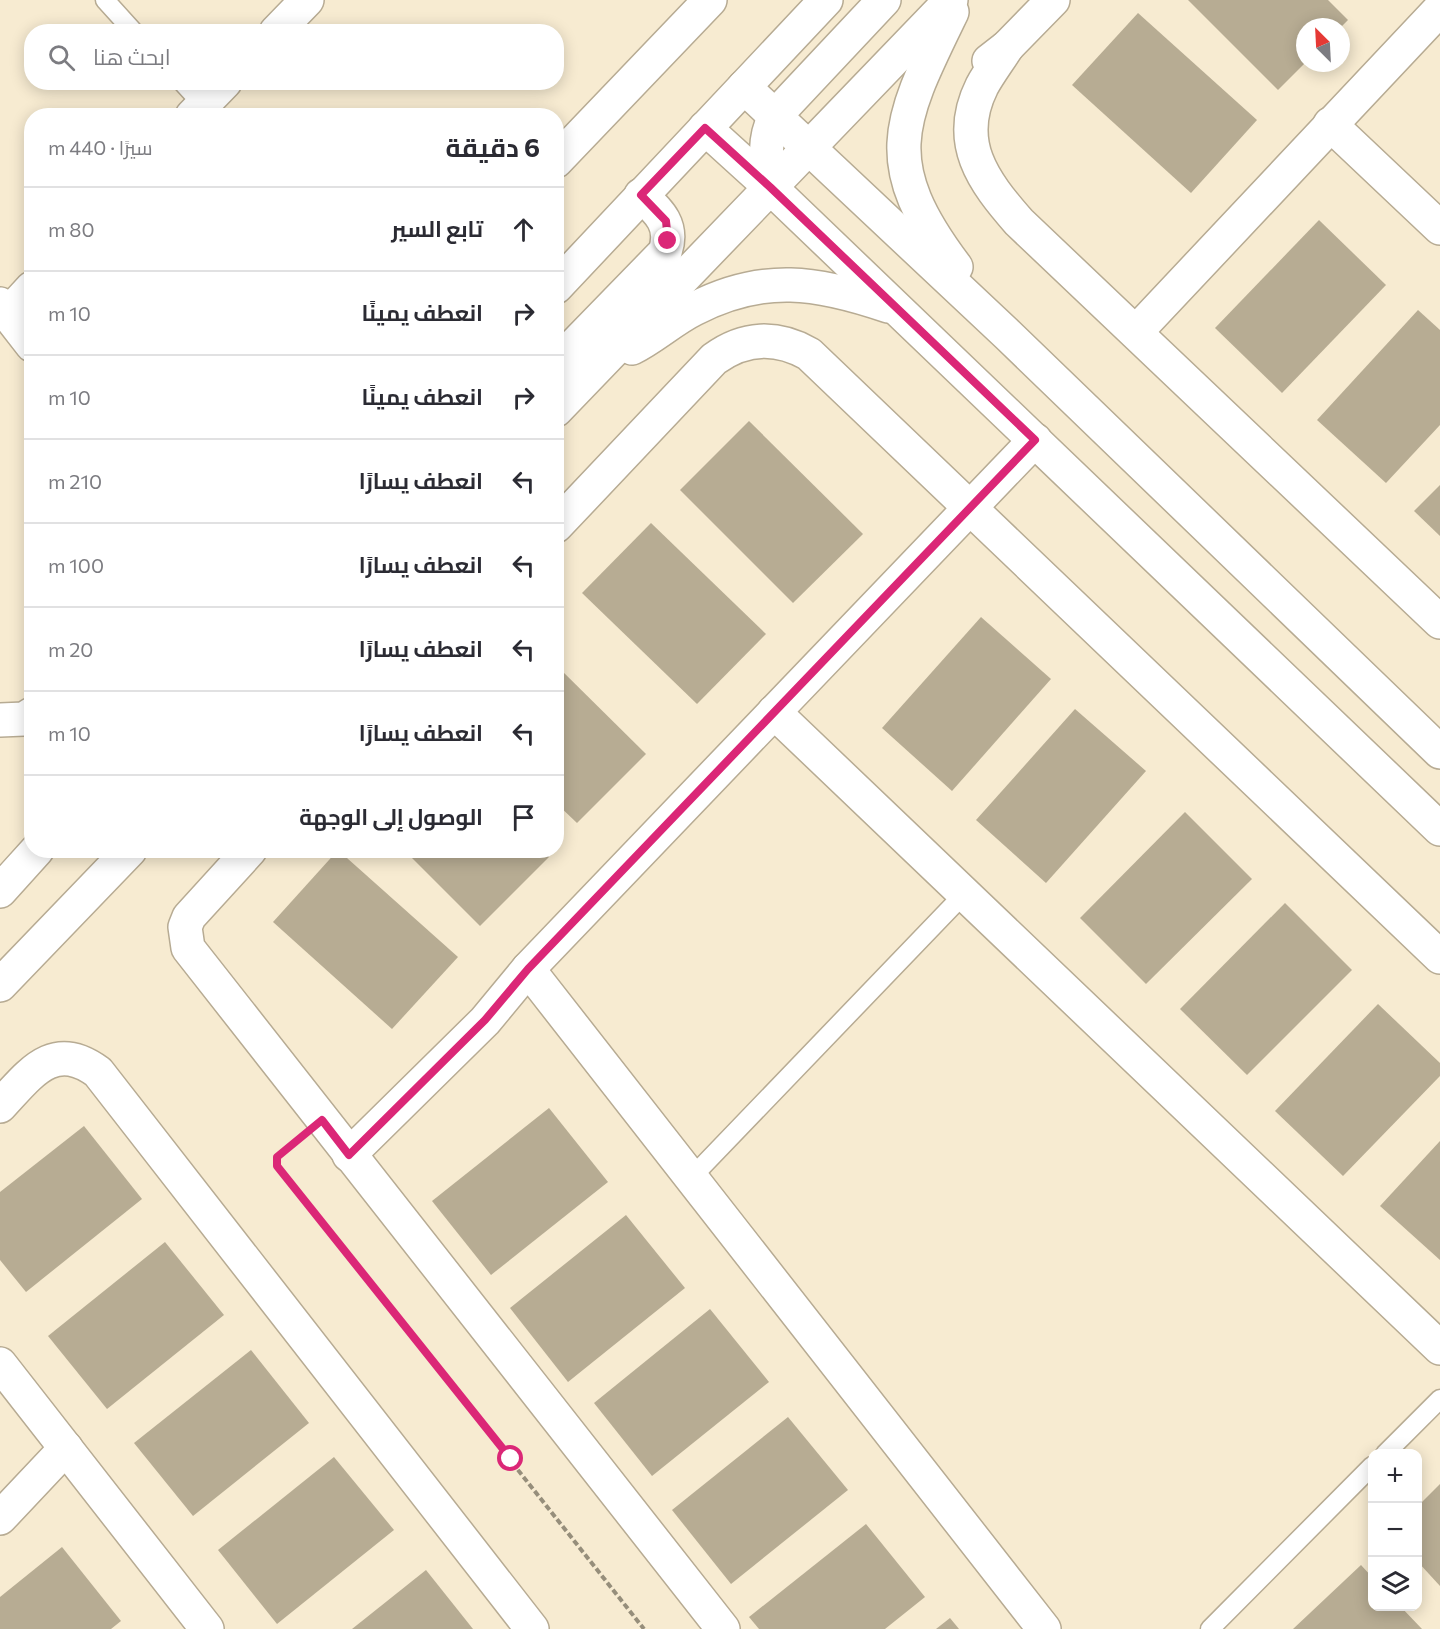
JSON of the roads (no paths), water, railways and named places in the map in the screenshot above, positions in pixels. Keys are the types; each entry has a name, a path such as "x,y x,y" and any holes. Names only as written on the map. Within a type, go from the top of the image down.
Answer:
{"street":[{"path":"284,24 307,0"},
{"path":"564,153 710,0"},
{"path":"564,278 826,0"},
{"path":"770,187 765,154 769,128 774,116 884,0"},
{"path":"564,402 951,0"},
{"path":"958,0 910,101 904,142 905,164 912,194 925,223 1008,335"},
{"path":"1053,0 1007,48 982,85 977,99 973,113 972,144 980,172 988,186 1018,222 1440,622"},
{"path":"1136,332 1440,9"},
{"path":"744,87 1008,335 1440,752"},
{"path":"192,101 211,90"},
{"path":"1330,124 1440,228"},
{"path":"705,128 899,310 1440,829"},
{"path":"564,356 665,252 668,241 666,221 641,195"},
{"path":"613,353 649,339 691,310 712,300 756,286 803,284 826,287 899,310"},
{"path":"24,294 4,309 24,335"},
{"path":"564,518 714,359 739,345 768,340 782,342 809,354 1440,957"},
{"path":"349,1155 485,1020 528,969 1035,440"},
{"path":"774,712 1440,1348"},
{"path":"0,720 24,719"},
{"path":"0,891 30,858"},
{"path":"0,985 122,858"},
{"path":"243,858 189,917 184,927 185,938 194,957 723,1629"},
{"path":"528,969 1044,1629"},
{"path":"0,1106 33,1070 45,1062 59,1058 73,1059 98,1072 531,1629"},
{"path":"0,1364 207,1629"},
{"path":"0,1518 66,1448"}],"lane":[{"path":"105,0 127,24"},
{"path":"691,1178 964,894"},
{"path":"1390,1449 1440,1399"},
{"path":"1209,1629 1368,1470"}]}
